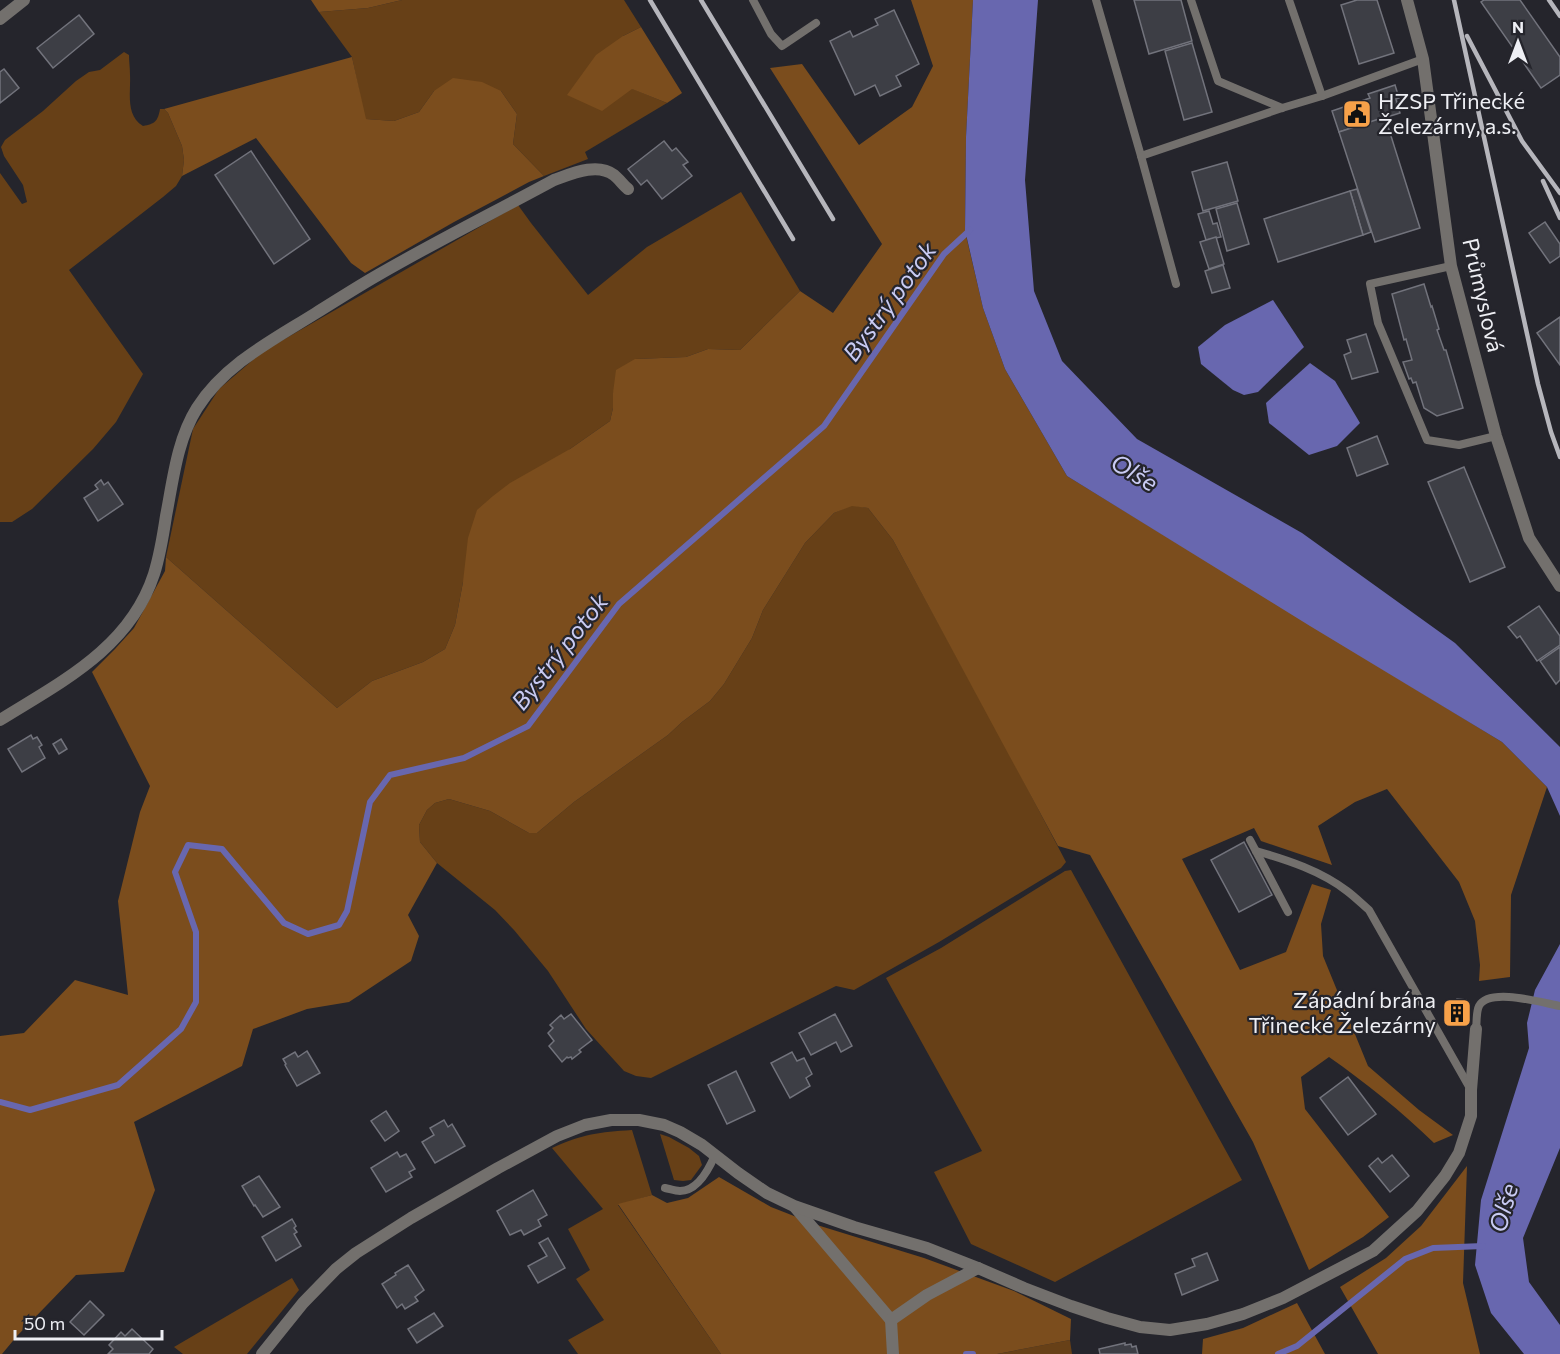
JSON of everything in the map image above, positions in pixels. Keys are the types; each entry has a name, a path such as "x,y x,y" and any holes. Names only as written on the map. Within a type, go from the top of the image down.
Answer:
{"street":[{"path":"0,20 24,0"},
{"name":"Průmyslová","path":"1407,0 1423,59 1451,266 1496,436 1529,538 1560,586"},
{"path":"0,720 82,668 113,642 138,608 154,575 184,433 197,408 217,382 232,369 257,350 379,275 554,180 576,172 596,169 612,174 628,189"},
{"path":"262,1354 303,1303 336,1269 356,1253 411,1218 557,1136 585,1125 611,1120 639,1120 664,1125 702,1145 767,1193 794,1206 854,1227 927,1248 1071,1306 1140,1327 1170,1330 1207,1324 1243,1314 1282,1298 1373,1251 1417,1211 1445,1176 1459,1153 1471,1116 1476,1029"},
{"path":"794,1206 891,1320 892,1354"},
{"path":"891,1320 927,1295 978,1268"}],"lane":[{"path":"753,0 771,34 782,46 816,23"},
{"path":"1096,0 1176,284"},
{"path":"1191,0 1218,81 1282,108"},
{"path":"1289,0 1323,96"},
{"path":"1141,156 1323,96 1423,59"},
{"path":"1451,266 1370,284 1378,323 1427,440 1459,445 1496,436"},
{"path":"1250,840 1288,912"},
{"path":"1256,851 1284,859 1322,875 1346,890 1369,910 1471,1090"},
{"path":"1476,1029 1479,1006 1486,999 1506,997 1560,1006"},
{"path":"665,1188 680,1191 690,1188 709,1169 715,1155"}],"shaded area":[{"path":"311,0 402,0 368,8 319,12"},
{"path":"402,0 624,0 641,27 623,36 633,89 667,103 585,152 588,159 544,176 513,144 517,114 501,91 434,91 419,112 394,121 365,119 352,57 319,12 368,8"},
{"path":"911,0 973,0 966,137 965,231 983,308 1005,369 1067,476 1502,742 1547,787 1511,895 1510,977 1479,981 1480,965 1475,921 1459,882 1387,789 1355,802 1318,826 1332,865 1261,841 1254,828 1182,859 1240,970 1286,952 1312,884 1331,890 1321,924 1323,956 1368,1066 1419,1110 1453,1135 1434,1143 1383,1098 1329,1057 1301,1077 1305,1109 1389,1217 1363,1237 1309,1270 1253,1142 1090,855 1058,846 893,540 868,508 852,506 834,513 805,543 763,610 752,638 724,684 710,701 668,735 574,802 537,833 529,833 490,811 449,799 435,803 427,810 419,825 420,842 437,863 408,915 419,936 411,961 349,1002 307,1009 253,1029 242,1066 134,1122 155,1190 124,1272 76,1275 0,1354 0,1036 24,1033 75,980 128,995 118,901 140,812 150,786 92,672 134,628 165,571 166,557 337,708 372,681 423,662 445,649 455,625 468,538 477,510 510,483 570,449 610,421 616,370 635,359 686,357 708,349 740,350 800,291 833,313 882,244 770,68 802,64 859,145 912,107 933,66"},
{"path":"641,27 682,93 667,103 632,89 602,111 567,95 596,55 623,36"},
{"path":"124,52 129,55 131,110 143,126 155,121 160,109 168,113 182,146 184,160 182,176 176,186 163,197 69,270 143,374 116,422 93,449 32,509 12,522 0,522 0,173 22,204 27,202 23,185 4,156 1,147 5,140 43,111 76,81 89,72 100,70"},
{"path":"352,57 366,119 394,121 419,112 434,91 453,78 482,82 501,91 517,114 513,144 544,176 454,222 365,273 351,263 256,138 182,176 184,160 182,146 168,113 164,109"},
{"path":"741,192 800,291 740,350 708,349 686,357 636,359 613,393 610,421 570,449 463,582 455,625 445,649 423,662 372,681 337,708 166,557 193,429 219,389 262,352 518,205 588,295 647,247"},
{"path":"852,505 868,508 893,540 1066,862 1061,868 939,942 854,990 836,986 651,1078 636,1076 624,1071 586,1029 548,971 514,930 495,910 437,863 420,842 419,825 427,810 435,803 449,799 490,811 529,833 537,833 574,802 668,735 710,701 724,684 752,638 763,610 805,543 834,513"},
{"path":"1071,870 1242,1180 1055,1282 971,1244 934,1172 982,1151 886,978 941,948 1065,871"},
{"path":"632,1130 652,1195 618,1205 721,1354 578,1354 568,1340 604,1320 576,1279 590,1270 568,1229 603,1209 552,1148 591,1134"},
{"path":"660,1134 689,1148 699,1156 702,1165 691,1180 674,1180"},
{"path":"1467,1166 1463,1283 1480,1354 1378,1354 1340,1287 1386,1258 1421,1226"},
{"path":"719,1177 771,1207 817,1225 924,1258 1014,1291 1071,1319 1070,1340 997,1354 721,1354 618,1204 652,1195 667,1203 688,1198"},
{"path":"292,1278 299,1290 247,1354 183,1354 174,1347"},
{"path":"1297,1303 1325,1354 1202,1354 1203,1339 1243,1328"},
{"path":"1070,1340 1072,1354 997,1354"}],"water":[{"name":"Olše","path":"973,0 1038,0 1025,180 1034,291 1062,361 1137,439 1302,533 1455,643 1560,747 1560,816 1547,787 1502,742 1067,476 1005,369 983,308 965,230 966,137"},
{"path":"1273,300 1304,347 1258,392 1244,395 1233,390 1201,364 1198,347 1225,325"},
{"path":"1310,363 1335,381 1360,423 1337,446 1309,455 1269,423 1266,403"},
{"name":"Olše","path":"1560,944 1560,1148 1523,1238 1529,1282 1560,1325 1560,1354 1524,1354 1491,1313 1475,1265 1481,1200 1529,1048 1527,1023 1535,990"}],"building":[{"path":"1134,0 1181,0 1192,41 1149,54"},
{"path":"1357,0 1377,0 1394,53 1359,64 1341,5"},
{"path":"1484,0 1520,0 1560,57 1560,75 1541,88 1481,2"},
{"path":"894,10 919,64 896,76 901,86 880,96 875,85 855,95 830,41 850,31 853,37 878,25 875,19"},
{"path":"79,15 94,34 53,68 37,48"},
{"path":"1192,43 1212,112 1184,120 1165,51"},
{"path":"4,69 19,88 0,103 0,72"},
{"path":"1395,85 1400,113 1339,132 1332,111 1370,98 1368,94"},
{"path":"1385,117 1420,228 1375,242 1339,132"},
{"path":"664,141 672,151 676,148 688,162 683,165 692,176 662,199 647,180 641,185 628,169"},
{"path":"251,151 310,239 274,264 215,175"},
{"path":"1227,162 1238,201 1203,211 1192,172"},
{"path":"1357,189 1371,232 1363,235 1350,191"},
{"path":"1350,191 1363,235 1278,262 1264,219"},
{"path":"1237,203 1249,244 1227,251 1216,209"},
{"path":"1209,211 1213,224 1217,223 1221,237 1206,240 1198,214"},
{"path":"1545,222 1560,244 1560,256 1550,263 1529,233"},
{"path":"1216,237 1224,264 1209,269 1200,242"},
{"path":"1223,265 1230,288 1212,293 1205,271"},
{"path":"1424,284 1463,408 1437,416 1424,408 1416,382 1413,383 1411,378 1409,379 1403,362 1412,360 1406,339 1404,340 1392,294"},
{"path":"1560,317 1560,365 1537,333"},
{"path":"1366,334 1378,372 1352,379 1344,355 1351,352 1347,340"},
{"path":"1377,436 1388,464 1357,476 1347,448"},
{"path":"1464,467 1505,567 1470,582 1428,482"},
{"path":"101,480 104,485 108,482 123,504 98,521 84,498 98,489 95,485"},
{"path":"1539,606 1560,636 1560,645 1537,661 1520,636 1517,638 1508,627"},
{"path":"1560,647 1560,680 1556,684 1540,661"},
{"path":"31,735 33,739 37,737 42,745 39,747 45,758 22,772 8,749"},
{"path":"61,739 67,749 59,754 53,744"},
{"path":"1244,842 1272,895 1239,912 1211,860"},
{"name":"Zápádní brána Třinecké Železárny","path":"1457,999 1466,1000 1463,1026 1448,1024 1450,1002 1457,1003"},
{"path":"571,1014 592,1040 572,1059 567,1057 562,1062 549,1046 554,1041 548,1033 553,1028 550,1025 561,1015 564,1019"},
{"path":"835,1014 852,1046 841,1052 836,1042 811,1055 799,1033"},
{"path":"307,1051 320,1073 297,1086 283,1059 295,1052 298,1057"},
{"path":"792,1052 797,1061 804,1058 812,1074 806,1078 810,1086 790,1098 771,1063"},
{"path":"736,1071 755,1111 727,1124 708,1085"},
{"path":"1348,1077 1376,1114 1348,1135 1320,1098"},
{"path":"386,1111 399,1131 385,1141 371,1121"},
{"path":"444,1120 448,1127 452,1124 465,1146 435,1163 422,1142 434,1135 430,1128"},
{"path":"397,1152 400,1157 406,1154 415,1169 409,1172 412,1177 386,1192 371,1168"},
{"path":"1392,1155 1409,1176 1390,1192 1369,1166 1378,1158 1382,1163"},
{"path":"259,1176 280,1207 263,1217 242,1186"},
{"path":"533,1190 547,1215 538,1220 541,1226 524,1235 521,1230 510,1235 497,1211"},
{"path":"292,1219 297,1232 294,1234 301,1246 276,1261 262,1237"},
{"path":"548,1238 565,1268 538,1283 528,1266 547,1256 539,1243"},
{"path":"1207,1253 1218,1280 1182,1295 1175,1274 1195,1266 1192,1259"},
{"path":"408,1265 424,1290 415,1297 418,1301 405,1309 402,1304 397,1308 382,1284"},
{"path":"90,1301 104,1315 84,1335 70,1322"},
{"path":"434,1313 443,1326 417,1343 408,1329"},
{"path":"132,1329 153,1349 149,1354 108,1354 113,1349 109,1345 121,1332 125,1336"},
{"path":"1125,1343 1125,1345 1131,1344 1132,1347 1136,1346 1138,1354 1100,1354 1099,1349"}],"waterway":[{"name":"Bystrý potok","path":"0,1102 30,1110 118,1085 181,1029 196,1002 196,932 175,872 188,845 222,849 284,923 308,934 339,925 347,911 370,802 390,775 464,758 528,726 619,604 824,426 944,254 970,230"},
{"path":"1278,1354 1297,1346 1405,1259 1433,1248 1483,1246"},
{"path":"966,1354 973,1354"}],"railway":[{"path":"650,0 793,239"},
{"path":"701,0 833,219"},
{"path":"1454,0 1538,384 1560,457"},
{"path":"1549,0 1560,16"},
{"path":"1467,36 1522,141 1560,193"},
{"path":"1543,181 1560,218"}],"place":[{"name":"HZSP Třinecké Železárny, a.s.","path":"1357,114"},
{"name":"Zápádní brána Třinecké Železárny","path":"1457,1013"}]}
